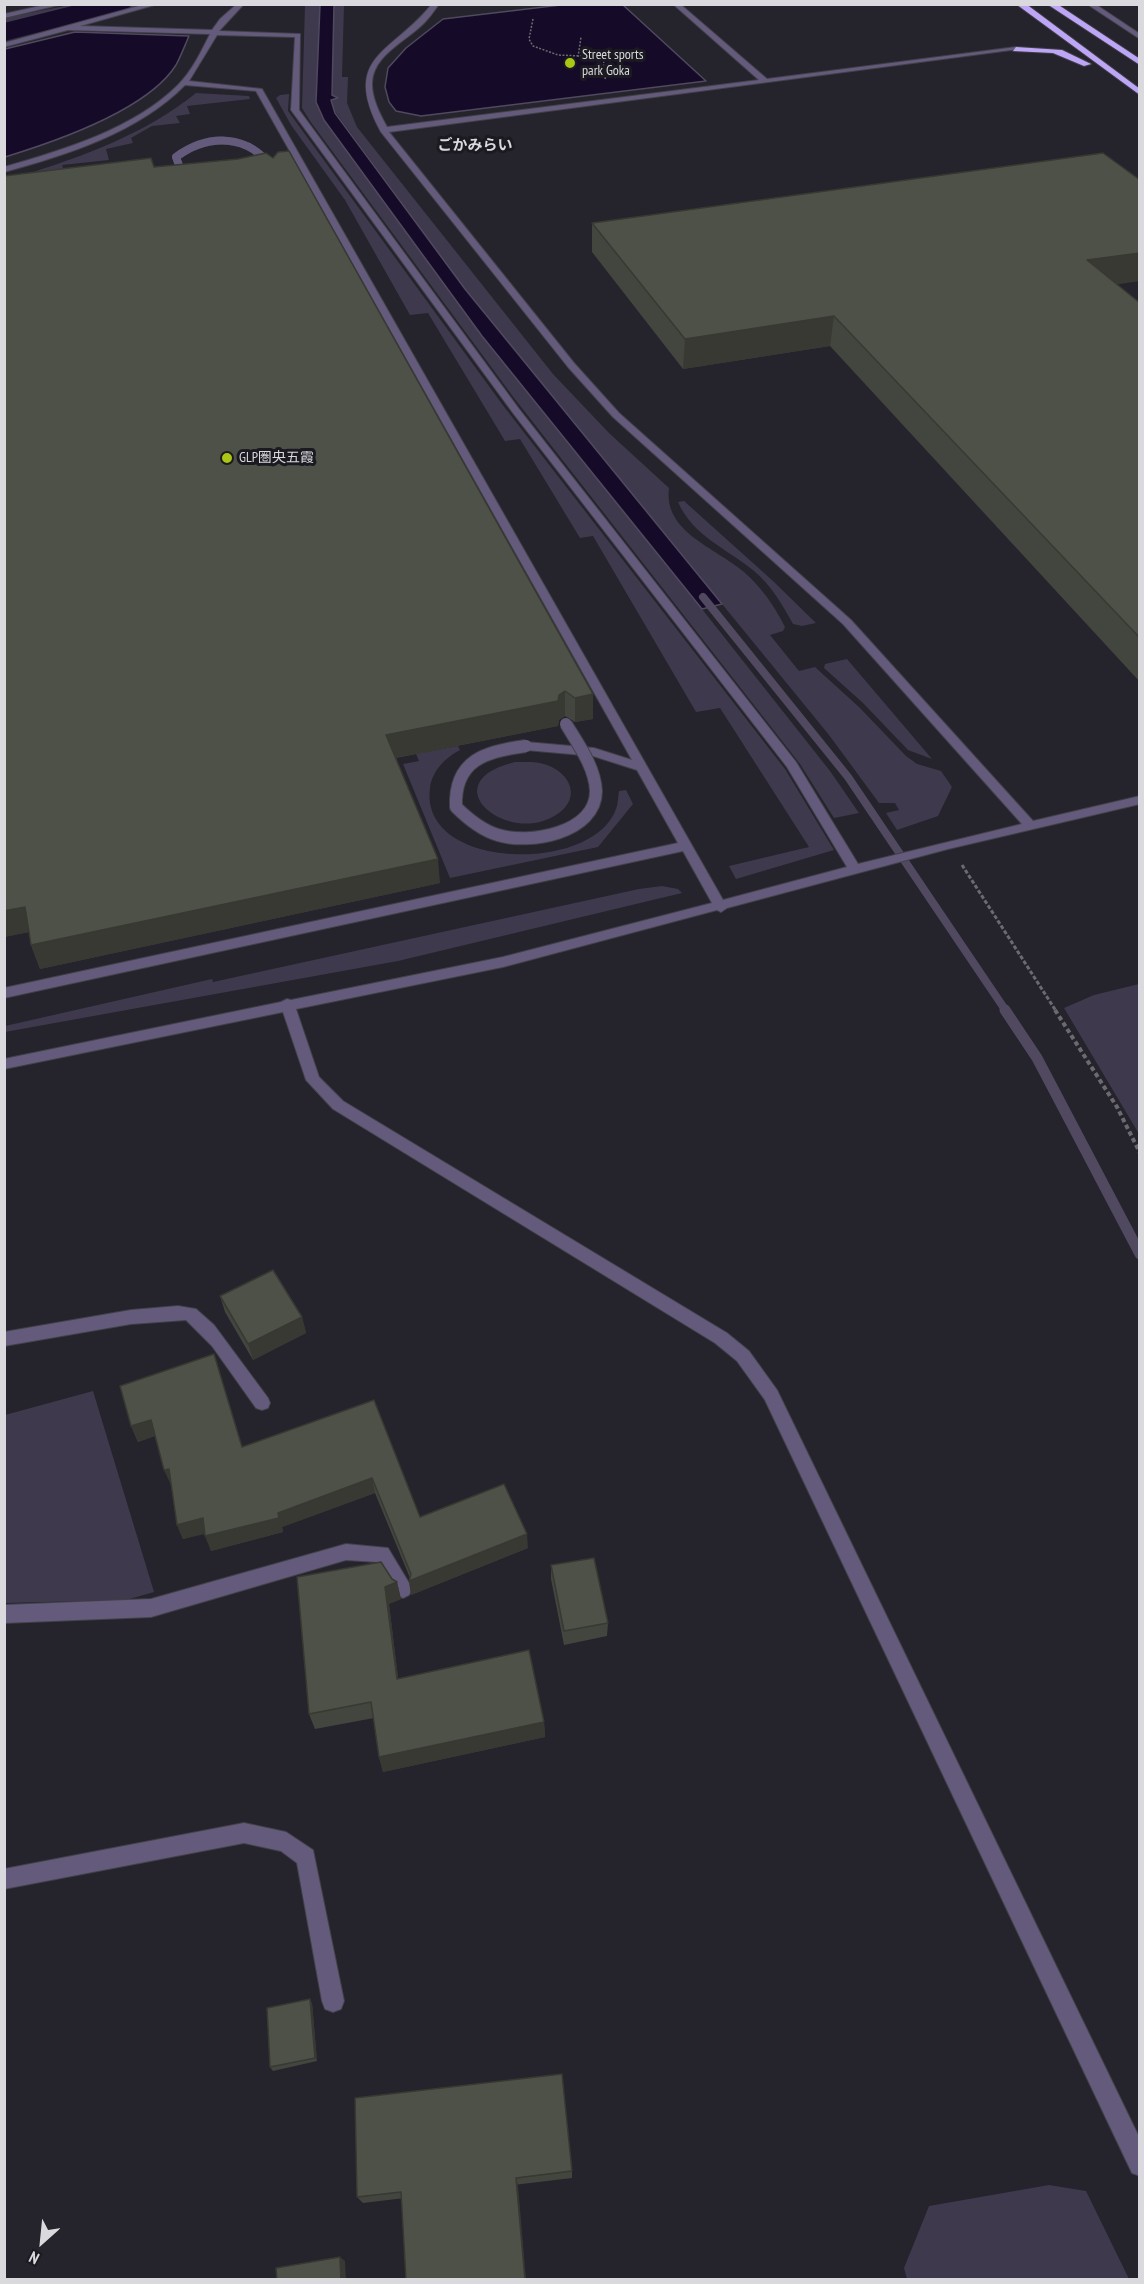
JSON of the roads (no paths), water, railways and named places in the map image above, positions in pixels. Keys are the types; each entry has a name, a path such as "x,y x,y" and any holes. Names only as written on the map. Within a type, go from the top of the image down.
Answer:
{"highway":[{"path":"1051,4 1140,63"},
{"path":"1016,49 1040,37 1041,26 1024,7"},
{"path":"1024,7 1140,95"},
{"path":"1091,18 1140,53"},
{"path":"1016,49 1037,48 1078,58 1140,95"}],"street":[{"path":"4,16 60,4"},
{"path":"4,45 155,4"},
{"path":"4,170 103,134 154,107 193,72 219,25 242,4"},
{"path":"436,4 424,21 393,45 370,69 366,88 371,107 384,130 571,365 616,415 847,622 1030,825"},
{"path":"676,4 765,81"},
{"path":"1090,4 1140,38"},
{"path":"70,27 298,35 295,110 516,411 792,765 855,870"},
{"path":"1130,32 1140,30"},
{"path":"384,130 1016,49"},
{"path":"183,83 258,89 289,153 721,907"},
{"path":"201,175 180,168 176,157 191,147 221,141 242,142 258,149 267,158 275,174"},
{"path":"260,168 277,160"},
{"path":"566,724 594,778 596,801 588,814 568,830 545,838 519,840 495,835 478,828 456,807 455,783 460,774 471,763 498,750 526,746 594,752 641,767"},
{"path":"4,1064 288,1004 503,962 721,907 948,845 1140,800"},
{"path":"4,993 685,846"},
{"path":"288,1004 313,1080 338,1105 721,1338 743,1356 771,1395 1140,2165"},
{"path":"4,1339 161,1313 189,1313 204,1326 262,1403"},
{"path":"4,1614 151,1608 346,1552 382,1554 403,1589"},
{"path":"4,1879 244,1833 286,1842 306,1857 333,2001"}],"waterway":[{"path":"4,32 118,4"},
{"path":"703,597 848,777 1006,1011"},
{"path":"1005,1010 1037,1058 1140,1254"}],"place":[{"name":"Street sports park Goka","path":"570,63"},
{"name":"GLP圏央五霞","path":"227,458"}],"district":[{"name":"ごかみらい","path":"475,146"}]}
